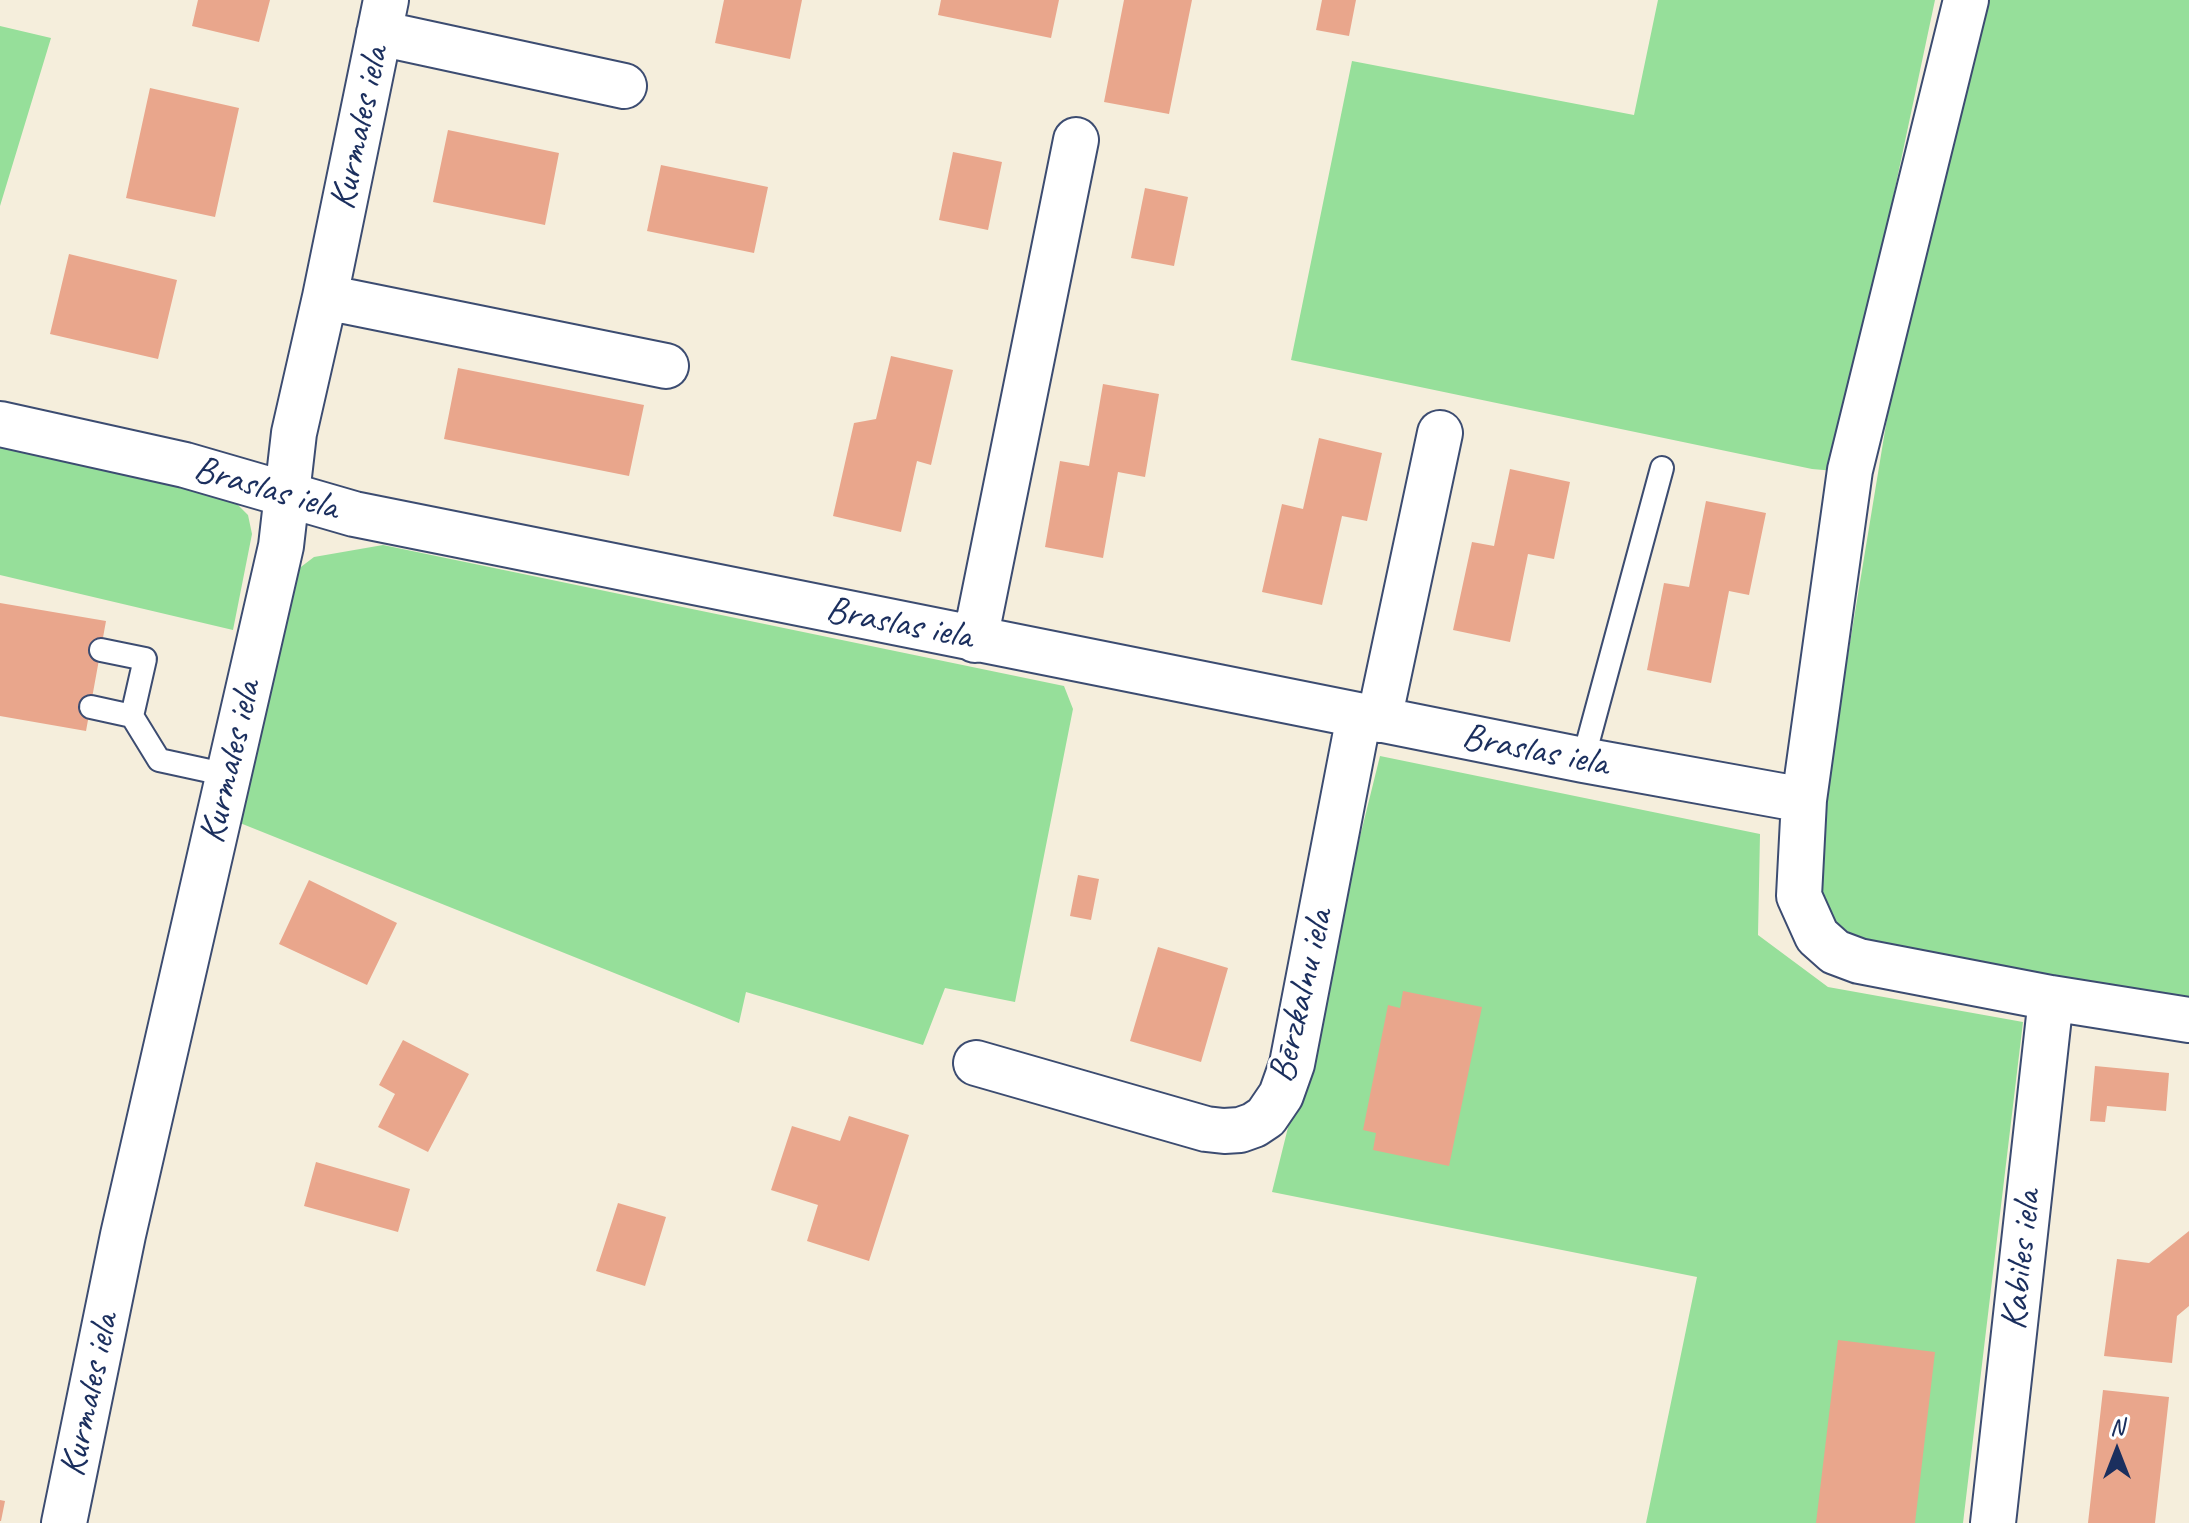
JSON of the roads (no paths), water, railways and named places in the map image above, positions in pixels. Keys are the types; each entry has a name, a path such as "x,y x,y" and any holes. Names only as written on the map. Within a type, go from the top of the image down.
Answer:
{"street":[{"path":"1966,0 1850,470 1804,800 1799,896 1817,936 1835,952 1859,961 2051,998 2189,1020"},
{"path":"383,16 624,86"},
{"name":"Kurmales iela","path":"64,1523 123,1235 281,546 294,433 383,16"},
{"path":"975,640 1076,140"},
{"path":"325,297 666,366"},
{"name":"Braslas iela","path":"0,424 185,465 354,514 1369,718 1804,800"},
{"name":"Bērzkalnu iela","path":"976,1063 1206,1129 1240,1130 1266,1117 1281,1095 1292,1064 1369,718 1440,433"},
{"name":"Kabiles iela","path":"1993,1523 2051,998"}],"lane":[{"path":"1583,760 1662,468"},
{"path":"101,650 145,659 132,716 159,760 228,775"},
{"path":"91,707 132,716"}]}
